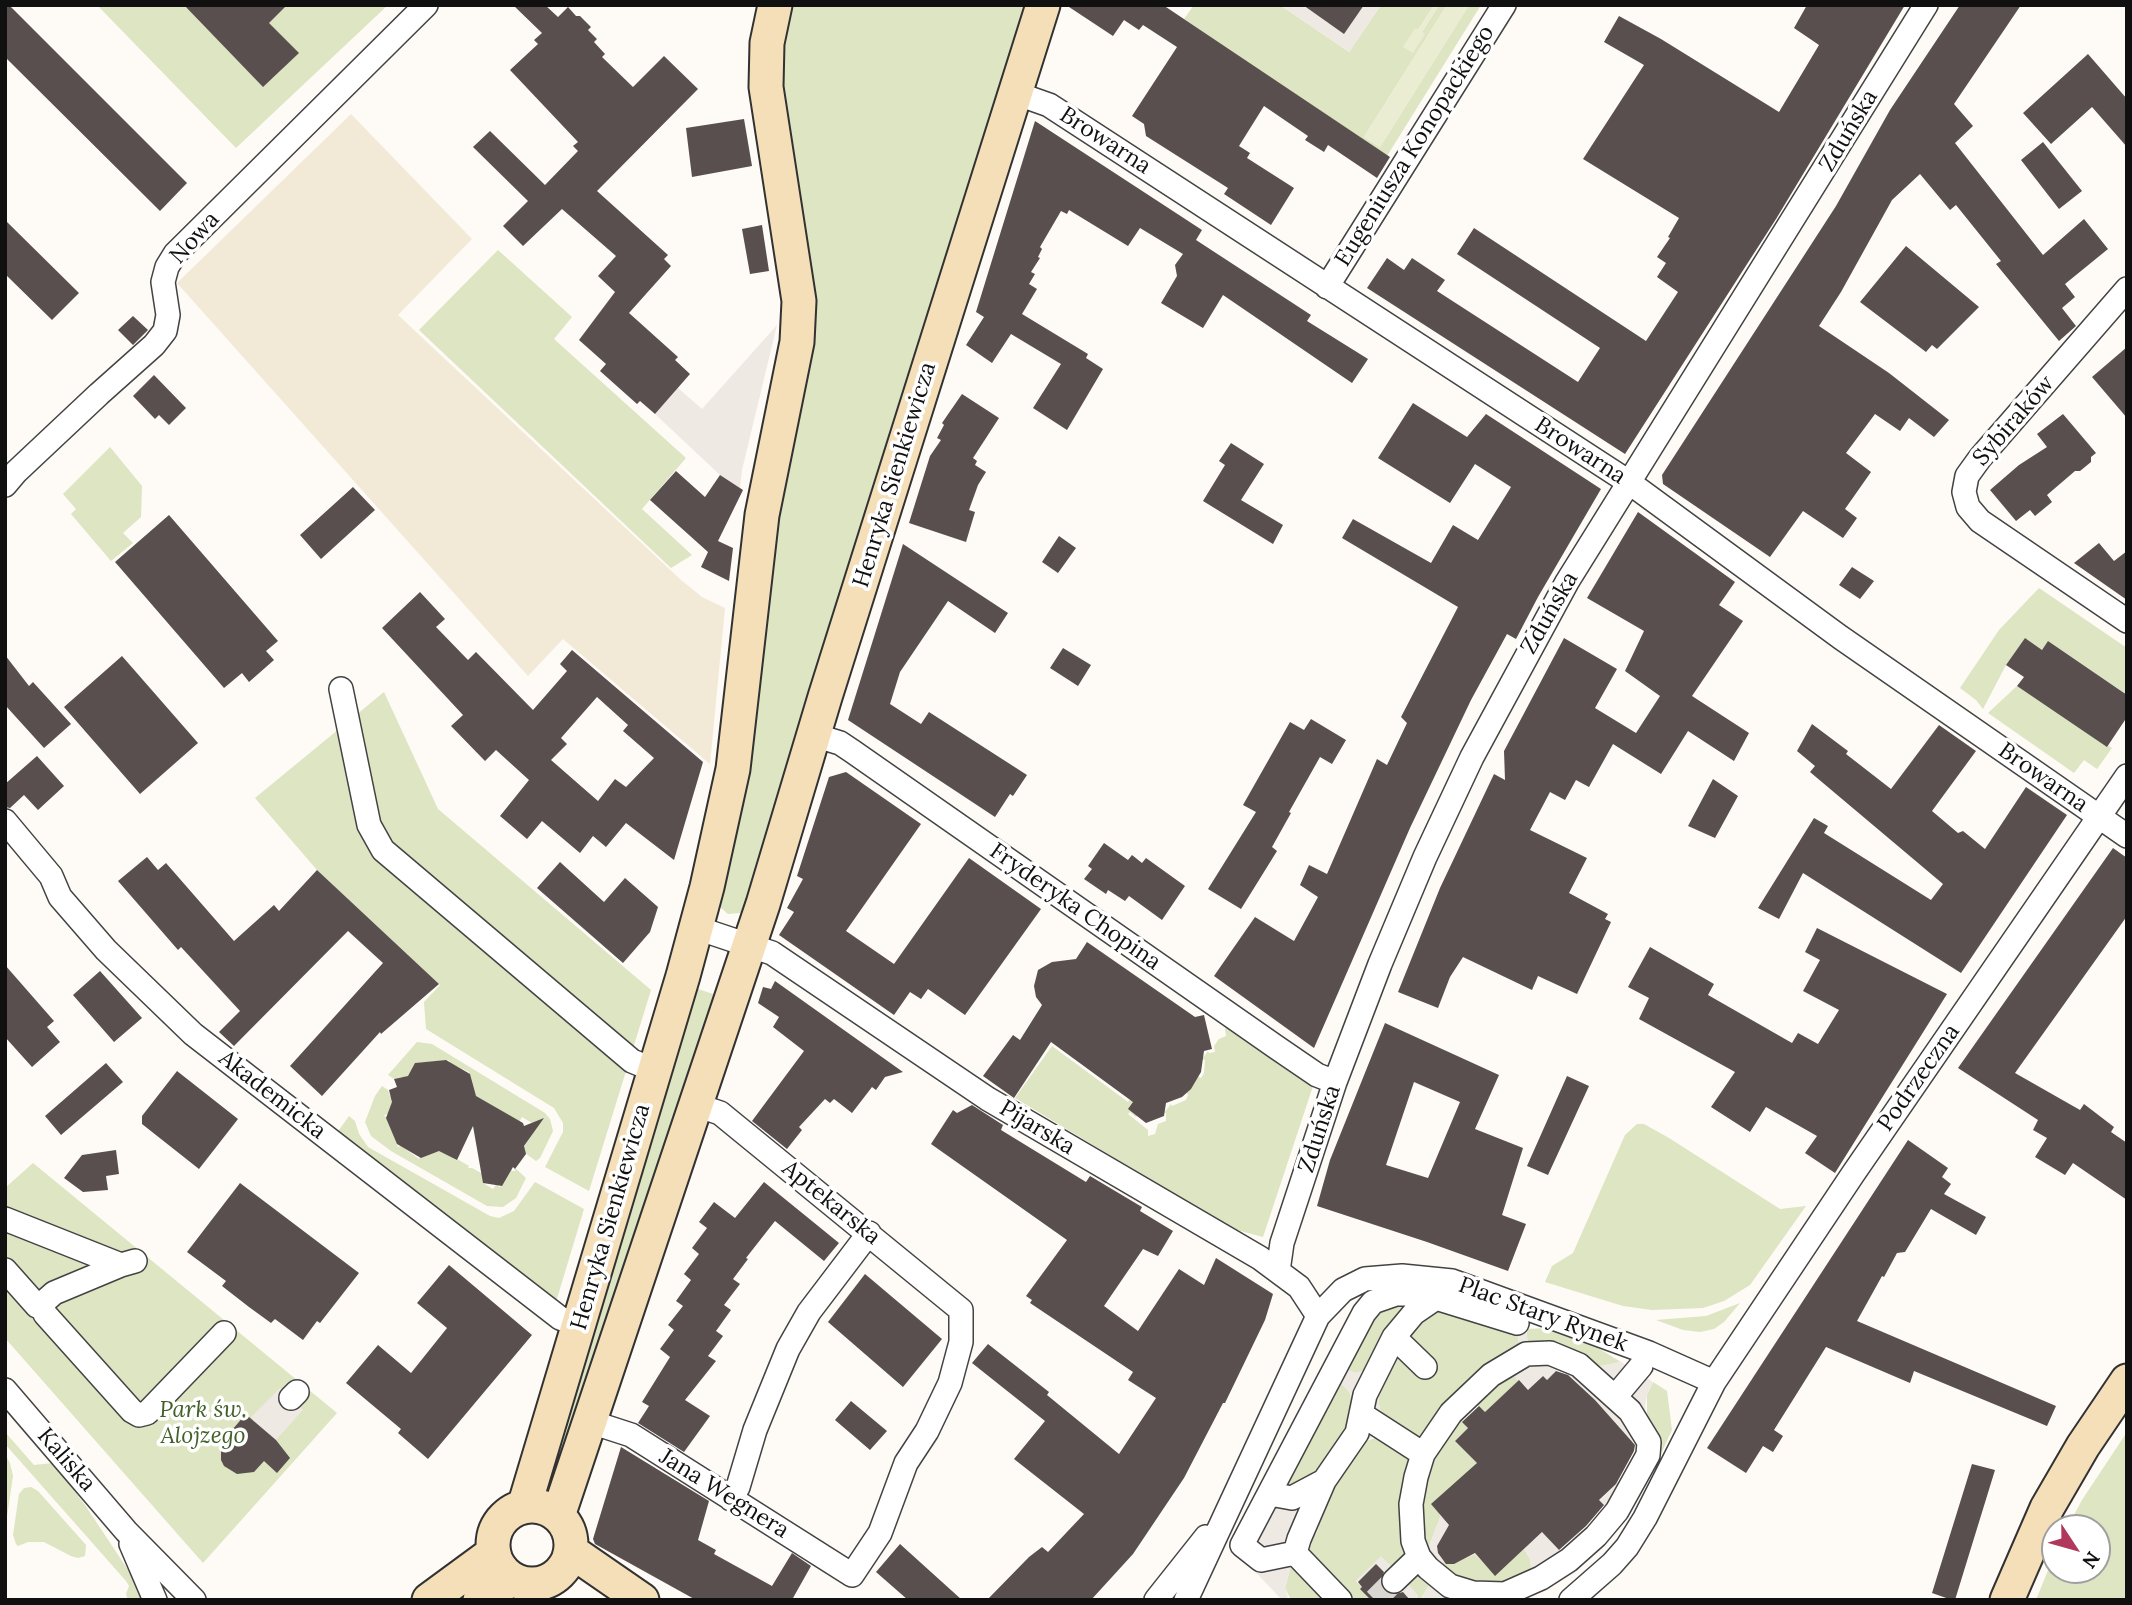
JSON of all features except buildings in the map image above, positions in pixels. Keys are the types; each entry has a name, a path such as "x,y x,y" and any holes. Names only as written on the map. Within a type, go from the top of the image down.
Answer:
{"street":[{"name":"Nowa","path":"5,485 154,345 165,331 167,315 163,282 167,267 175,254 426,5"},
{"name":"Henryka Sienkiewicza","path":"524,1507 697,928 733,769 762,515 797,342 799,301 766,87 767,43 775,5"},
{"name":"Henryka Sienkiewicza","path":"558,1516 750,945 1044,5"},
{"name":"Eugeniusza Konopackiego","path":"1326,287 1504,5"},
{"name":"Zduńska","path":"1278,1271 1282,1242 1335,1082 1425,857 1472,757 1567,582 1926,5"},
{"name":"Browarna","path":"1015,93 1049,105 1630,483 1840,637 2127,836"},
{"name":"Sybiraków","path":"2127,289 1980,458 1967,476 1964,492 1968,506 1980,521 2127,621"},
{"path":"341,689 369,825 383,850 632,1061 654,1070"},
{"name":"Fryderyka Chopina","path":"814,735 840,743 1317,1075 1335,1082"},
{"name":"Podrzeczna","path":"1714,1382 1860,1162 2127,776"},
{"name":"Akademicka","path":"5,821 51,876 60,897 106,950 193,1034 560,1318 579,1325"},
{"path":"697,928 750,945"},
{"name":"Pijarska","path":"750,945 772,953 1020,1119 1260,1258 1299,1287 1318,1316"},
{"name":"Aptekarska","path":"696,1105 720,1112 961,1310 961,1342 950,1383 927,1431 906,1463 880,1533 852,1575"},
{"path":"5,1219 128,1263 56,1301 37,1306 5,1270"},
{"path":"731,1499 788,1349 809,1312 869,1233"},
{"name":"Plac Stary Rynek","path":"1186,1600 1318,1316 1343,1290 1365,1279 1402,1276 1452,1280 1519,1314 1649,1353 1714,1382"},
{"path":"1295,1553 1261,1560 1242,1545 1364,1313 1373,1302 1396,1294 1416,1294 1519,1314 1532,1376"},
{"path":"1295,1553 1298,1539 1324,1481 1357,1433 1368,1390 1394,1337 1414,1313 1436,1298"},
{"path":"56,1301 45,1314 123,1402 139,1415 147,1413 225,1334"},
{"path":"1394,1337 1425,1367"},
{"path":"1550,1353 1579,1365 1615,1397 1630,1410 1649,1441 1648,1455 1617,1511 1596,1536 1569,1560 1506,1597 1473,1593 1450,1586 1439,1579 1419,1557 1413,1541 1411,1504 1423,1454 1451,1413 1472,1391 1491,1375 1526,1354 1550,1353"},
{"path":"1615,1397 1642,1366"},
{"path":"1334,1369 1368,1390"},
{"path":"2007,1600 2047,1508 2083,1446 2127,1381"},
{"path":"1571,1600 1627,1547 1714,1382"},
{"name":"Kaliska","path":"5,1390 126,1531 194,1600"},
{"path":"1361,1414 1423,1454"},
{"name":"Jana Wegnera","path":"591,1422 631,1435 852,1575"},
{"path":"1270,1494 1292,1497 1324,1481"},
{"path":"1625,1496 1638,1503 1626,1523"},
{"name":"Plac Stary Rynek","path":"1156,1600 1215,1525 1231,1500"},
{"path":"524,1507 548,1509 558,1516 571,1538 565,1562 548,1581 536,1585 523,1584 502,1566 494,1534 498,1525 505,1517 524,1507"},
{"name":"Kaliska","path":"126,1531 155,1600"},
{"path":"1295,1553 1340,1600"},
{"path":"1394,1581 1419,1557"},
{"path":"565,1562 613,1600"},
{"path":"565,1562 642,1600"},
{"path":"429,1600 502,1566"},
{"path":"480,1600 502,1566"}],"shaded area":[{"path":"1280,5 1303,5 1344,33 1364,5 1381,5 1349,52"},
{"path":"351,114 472,239 398,315 681,580 702,597 725,608 710,764 563,639 528,676 177,283"},
{"path":"777,325 740,488 720,475 655,414 678,388 702,409"},
{"path":"1426,1296 1436,1298 1436,1311 1425,1314 1418,1320 1381,1377 1377,1389 1380,1410 1390,1422 1422,1442 1463,1392 1488,1371 1516,1354 1519,1344 1517,1329 1526,1329 1528,1344 1532,1347 1547,1345 1601,1366 1621,1362 1653,1382 1645,1407 1654,1453 1632,1494 1637,1498 1632,1505 1628,1503 1609,1530 1577,1561 1516,1600 1477,1600 1455,1595 1445,1600 1420,1600 1429,1585 1427,1580 1412,1574 1406,1581 1418,1596 1415,1600 1410,1600 1387,1573 1376,1565 1356,1581 1381,1556 1395,1570 1408,1553 1406,1495 1412,1459 1389,1438 1383,1435 1373,1437 1364,1442 1338,1471 1327,1493 1317,1533 1305,1547 1311,1560 1349,1600 1332,1600 1302,1568 1291,1566 1285,1588 1288,1597 1282,1600 1245,1561 1239,1550 1274,1487 1290,1489 1312,1479 1332,1456 1349,1430 1354,1410 1350,1393 1332,1374 1337,1365 1355,1373 1368,1370 1397,1321","holes":["1557,1370 1562,1370 1632,1442 1640,1437 1644,1450 1625,1486 1619,1481 1599,1501 1607,1509 1562,1553 1542,1532 1524,1549 1531,1567 1524,1581 1512,1586 1481,1589 1453,1581 1439,1570 1444,1561 1437,1550 1443,1544 1440,1541 1450,1524 1441,1515 1426,1554 1418,1539 1419,1490 1433,1451 1462,1410 1489,1384 1504,1374 1511,1374 1529,1390 1542,1376 1547,1380"]},
{"path":"280,1388 303,1410 276,1440 270,1440 251,1422 251,1417"}],"green space":[{"path":"97,5 388,5 236,148"},
{"path":"790,5 1030,5 744,910 728,914 718,905 746,779 794,189 779,54"},
{"path":"1194,5 1280,5 1349,52 1381,5 1434,5 1418,30 1415,29 1424,34 1422,32 1439,5 1447,5 1364,137 1380,147 1469,5 1481,5 1387,156 1184,19"},
{"path":"1434,5 1439,5 1413,53 1403,47"},
{"path":"1447,5 1469,5 1380,147 1364,137"},
{"path":"498,250 572,317 554,339 686,458 642,509 692,555 671,568 419,330"},
{"path":"110,447 142,486 141,517 123,533 133,543 111,561 71,514 76,509 63,494"},
{"path":"2039,588 2127,648 2127,698 2123,692 2048,641 2042,650 2025,638 2006,665 1983,709 1960,688 1999,630"},
{"path":"2017,686 2112,748 2097,769 2084,760 2074,773 1988,713"},
{"path":"384,692 438,809 651,990 589,1191 545,1167 563,1132 563,1123 554,1108 426,1029 424,1002 440,985 317,870 255,798"},
{"path":"695,988 716,995 568,1459 548,1453"},
{"path":"1231,1022 1314,1083 1263,1237 1233,1229 1015,1098 1052,1046 1128,1102 1133,1095 1145,1104 1136,1117 1130,1112 1128,1114 1148,1130 1148,1136 1155,1134 1158,1124 1166,1121 1164,1113 1171,1104 1172,1106 1186,1100 1188,1095 1185,1091 1196,1076 1201,1078 1205,1060 1202,1059 1208,1051 1215,1052 1214,1046 1219,1039 1226,1036 1225,1029"},
{"path":"417,1042 432,1044 545,1113 550,1119 553,1131 540,1158 536,1161 525,1153 525,1149 522,1150 533,1133 532,1123 522,1117 518,1124 474,1098 469,1072 449,1060 415,1063 407,1081 388,1075"},
{"path":"382,1086 396,1100 388,1114 384,1115 392,1124 389,1125 400,1142 398,1147 401,1146 419,1159 428,1141 456,1161 457,1159 469,1166 468,1168 483,1174 483,1183 493,1189 497,1183 499,1187 502,1186 502,1181 511,1168 515,1171 515,1168 526,1178 516,1198 503,1207 487,1206 391,1151 371,1136 365,1122"},
{"path":"349,1116 355,1121 359,1134 368,1147 490,1216 499,1218 514,1211 535,1182 584,1209 556,1302 337,1133"},
{"path":"1637,1124 1644,1124 1669,1138 1780,1209 1806,1206 1750,1285 1724,1301 1703,1308 1652,1310 1623,1306 1545,1282 1552,1266 1573,1253 1625,1135"},
{"name":"Park św. Alojzego","path":"33,1163 337,1413 203,1563 5,1338 5,1188"},
{"path":"1413,1300 1368,1370 1355,1373 1340,1367 1370,1311"},
{"path":"1740,1303 1724,1322 1714,1329 1700,1332 1683,1330 1656,1320 1706,1316"},
{"path":"1436,1311 1517,1329 1519,1344 1518,1351 1422,1442 1390,1422 1380,1410 1377,1389 1404,1338 1418,1320"},
{"path":"1526,1329 1568,1330 1621,1362 1601,1366 1528,1344"},
{"path":"1511,1374 1519,1380 1485,1412 1478,1405 1462,1420 1468,1428 1455,1441 1477,1463 1441,1515 1426,1554 1418,1539 1423,1473 1462,1410"},
{"path":"1335,1376 1350,1393 1352,1402 1349,1430 1312,1479 1283,1490"},
{"path":"1653,1382 1667,1391 1672,1430 1637,1498 1647,1419 1647,1395"},
{"path":"5,1432 34,1465 53,1463 85,1505 136,1582 143,1596 139,1600 128,1600 126,1594 129,1586 126,1581 5,1444"},
{"path":"2127,1432 2127,1600 2036,1600 2042,1584 2111,1584 2111,1514 2074,1514"},
{"path":"1383,1435 1412,1459 1408,1553 1395,1570 1381,1557 1356,1581 1374,1600 1349,1600 1305,1547 1317,1533 1327,1493 1364,1442"},
{"path":"5,1454 13,1476 5,1530"},
{"path":"31,1487 38,1491 86,1545 85,1556 71,1556 44,1542 28,1542 18,1546 16,1544 13,1535 19,1494 24,1488"},
{"path":"1524,1549 1531,1567 1524,1581 1470,1587 1440,1565 1444,1561 1456,1558 1459,1561 1475,1554 1495,1575"},
{"path":"1291,1566 1297,1566 1332,1600 1291,1600 1285,1588"},
{"path":"1416,1574 1427,1580 1429,1585 1420,1600 1415,1600 1418,1596 1406,1582"}],"tunnel":[{"path":"1375,1600 1394,1581"}]}
